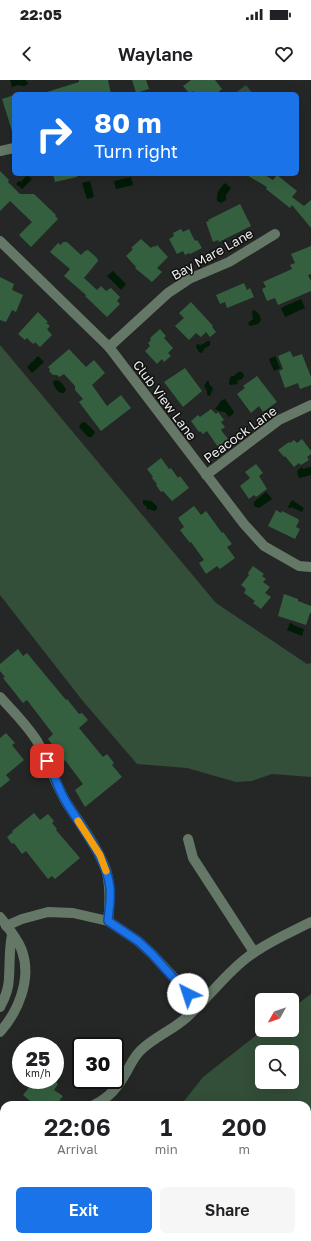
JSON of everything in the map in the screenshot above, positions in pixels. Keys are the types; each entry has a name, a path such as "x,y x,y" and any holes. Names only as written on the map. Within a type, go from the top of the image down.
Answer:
{"street":[{"path":"0,151 12,148"},
{"name":"Bay Mare Lane","path":"109,347 168,293 188,279 229,262 274,234"},
{"name":"Club View Lane","path":"0,241 109,347 244,524 264,546 299,566 311,567"},
{"name":"Peacock Lane","path":"206,475 279,420 311,405"},
{"path":"0,697 37,741 62,794 100,855 106,870 110,887 108,921"},
{"path":"188,839 193,858 254,952"},
{"path":"6,926 22,919 48,912 73,913 108,921 138,941 152,954 198,1005"},
{"path":"0,917 22,952 25,967 22,994 16,1008 0,1032"},
{"path":"101,1101 113,1091 120,1082 132,1060 140,1051 153,1040 172,1029 186,1018 254,952 311,922"},
{"path":"0,1007 6,994 10,978 10,944 12,935"}],"shaded area":[{"path":"10,80 26,80 28,84 24,86 18,85 12,87"},
{"path":"246,85 251,92 237,92"},
{"path":"26,176 32,179 22,189 16,184 19,181 21,182"},
{"path":"131,177 133,185 116,189 114,181"},
{"path":"90,181 94,197 87,199 82,183"},
{"path":"225,183 231,188 226,195 226,200 221,203 217,201 217,196"},
{"path":"113,271 126,284 121,290 107,276"},
{"path":"301,299 305,308 285,317 281,308"},
{"path":"254,310 259,314 261,320 258,324 250,326 248,323 253,319 252,312"},
{"path":"210,341 210,345 204,349 202,353 199,352 196,347 197,344 201,345"},
{"path":"0,345 216,603 307,664 311,663 311,777 272,774 252,781 236,782 187,768 137,764 82,700 0,595"},
{"path":"38,356 44,362 32,373 27,367"},
{"path":"275,356 280,368 274,371 269,359"},
{"path":"238,372 242,372 244,376 242,379 237,381 238,384 230,385 230,377 234,376"},
{"path":"55,380 64,386 66,390 64,393 55,388 53,382"},
{"path":"207,381 209,381 209,384 213,388 210,396 207,395 207,391 204,386"},
{"path":"225,399 234,412 229,417 225,412 215,409 222,400"},
{"path":"85,422 95,432 92,437 88,437 79,427 81,423"},
{"path":"302,467 303,469 311,467 311,475 299,478 297,471"},
{"path":"266,492 272,499 259,508 254,506 254,502"},
{"path":"143,500 151,501 157,506 157,509 154,511 149,509 147,510 147,507 143,504"},
{"path":"292,500 304,508 302,512 291,507 290,509 288,507"},
{"path":"290,623 304,629 302,636 287,630"},
{"path":"311,994 311,1101 184,1101 203,1077 255,1036 299,1037 299,1003"}],"building":[{"path":"79,80 108,80 111,92 47,92 79,82"},
{"path":"132,80 146,80 149,89 136,92"},
{"path":"191,80 215,80 222,89 218,92 188,92 183,86"},
{"path":"12,96 12,131 2,99"},
{"path":"0,171 20,194 34,194 56,215 55,216 58,219 31,247 19,235 32,222 10,201 0,211"},
{"path":"54,176 77,176 77,177 55,182"},
{"path":"248,176 266,176 273,180 276,176 278,176 297,191 292,197 304,206 311,200 311,228 292,205 290,208 266,189 267,187"},
{"path":"240,204 251,226 219,242 218,240 213,242 206,222"},
{"path":"181,229 183,232 189,229 195,241 197,240 202,248 190,254 185,255 183,251 177,254 169,239 174,236 173,233"},
{"path":"141,239 151,248 157,245 168,257 157,268 162,272 152,282 135,268 136,267 126,256 133,249 131,248"},
{"path":"63,242 67,242 81,255 88,250 97,258 98,261 84,278 97,290 101,286 106,291 111,288 120,297 117,301 120,304 107,317 85,296 86,295 64,276 70,269 50,252 58,243 61,245"},
{"path":"311,246 311,274 308,275 311,281 311,291 278,305 275,298 267,301 262,289 266,287 263,282 292,269 290,265 295,263 291,254"},
{"path":"0,277 14,284 12,290 23,295 16,312 12,310 6,322 0,320"},
{"path":"244,283 247,290 250,288 254,297 227,308 225,302 220,304 216,295"},
{"path":"191,302 213,326 212,327 216,332 210,337 206,332 201,337 196,333 189,340 175,326 184,318 179,313"},
{"path":"38,312 48,322 46,323 50,326 47,329 52,335 40,347 35,342 34,344 32,343 27,338 25,340 18,334"},
{"path":"160,329 166,336 164,338 173,348 168,353 171,356 164,362 162,359 157,364 145,351 150,346 148,343 151,340 150,338"},
{"path":"69,349 86,367 94,360 105,373 92,385 107,406 121,395 131,408 101,431 79,402 83,399 75,390 75,386 64,374 59,377 57,375 53,375 49,371 50,369 48,367"},
{"path":"290,351 293,357 302,354 311,377 311,385 300,389 298,383 285,388 279,371 283,369 278,356"},
{"path":"185,368 202,391 183,407 164,382"},
{"path":"257,376 277,402 263,412 259,406 251,413 237,394 245,388 243,386"},
{"path":"211,409 216,414 218,412 224,420 221,422 225,427 221,430 228,439 218,447 207,431 203,434 200,431 199,432 191,421 198,415 200,417"},
{"path":"302,439 311,451 311,454 307,457 309,460 301,465 299,463 294,467 278,450 289,442 290,443 294,440 297,443"},
{"path":"161,458 169,469 171,468 178,478 180,476 189,488 172,501 163,491 161,492 147,469"},
{"path":"256,464 263,473 259,476 267,489 256,497 254,495 249,499 240,486 250,478 245,472"},
{"path":"194,506 201,515 206,511 222,533 223,532 232,544 227,547 235,558 220,569 217,566 206,574 199,563 204,560 180,530 184,527 178,518"},
{"path":"276,510 281,513 282,511 298,519 299,521 296,527 300,529 295,539 268,526"},
{"path":"253,566 264,574 262,576 266,579 263,582 270,587 265,593 271,597 261,609 253,603 255,601 244,593 246,589 241,585 249,575 248,573"},
{"path":"284,594 311,606 311,613 306,625 278,616"},
{"path":"18,649 23,656 27,653 66,700 67,699 79,714 82,713 88,720 79,728 103,757 107,754 114,763 112,765 122,777 85,807 75,790 83,784 65,760 64,762 56,753 58,752 48,739 53,734 27,700 23,703 3,678 5,677 0,671 0,664"},
{"path":"6,733 15,743 12,745 24,760 6,775 10,780 0,788 0,738"},
{"path":"34,813 40,820 48,814 54,821 52,823 57,829 56,830 80,858 55,879 52,876 48,879 26,851 22,854 14,843 12,844 7,837"},
{"path":"28,1089 55,1089 63,1096 59,1101 30,1101 23,1095"}],"slow traffic":[{"path":"78,821 100,855 106,871"}],"route":[{"path":"47,761 62,794 100,855 106,870 110,887 108,921 138,941 152,954 188,994"}]}
